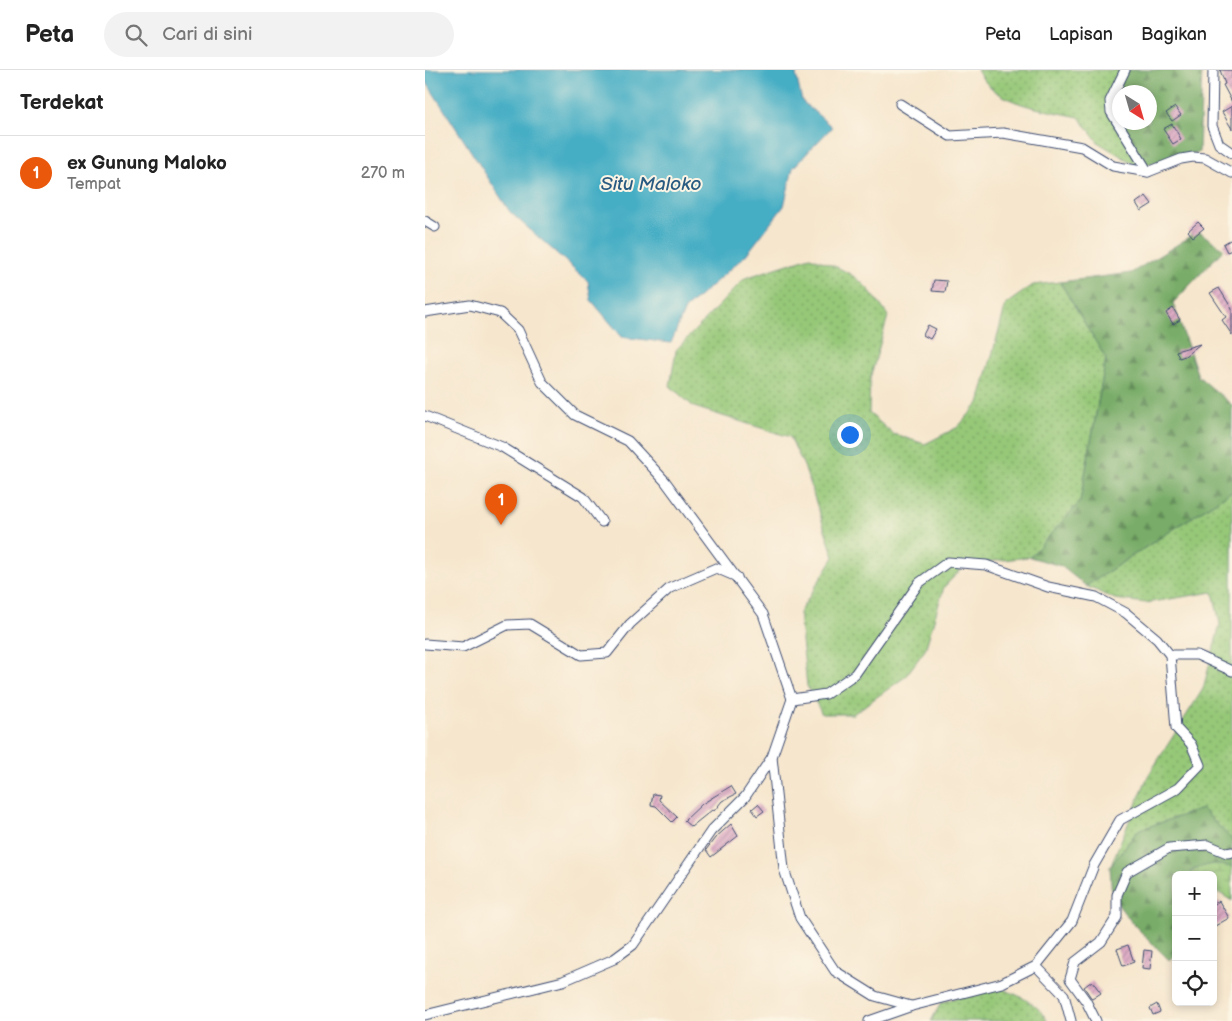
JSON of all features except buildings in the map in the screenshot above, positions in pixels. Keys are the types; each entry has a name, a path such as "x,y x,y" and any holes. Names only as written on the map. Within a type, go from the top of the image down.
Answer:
{"street":[{"path":"1125,70 1110,101 1111,112 1148,172"},
{"path":"1213,70 1212,126 1219,144 1232,153"},
{"path":"900,104 950,136 1003,133 1082,147 1113,166 1148,172 1181,159 1205,158 1232,173"},
{"path":"425,221 435,227"},
{"path":"425,312 470,305 501,313 518,330 543,382 575,415 627,441 665,481 763,614 792,699 772,757 745,797 711,831 633,946 613,959 563,981 425,1015"},
{"path":"425,416 502,447 583,497 602,522"},
{"path":"792,699 826,694 855,674 919,583 948,562 986,565 1049,586 1096,597 1126,613 1157,639 1170,655 1176,728 1191,744 1201,765 1178,788 1121,820 1094,865 1072,921 1036,966 1002,983 912,1006 869,1021"},
{"path":"425,644 463,647 507,625 529,624 581,655 607,653 630,624 670,588 716,568 737,577"},
{"path":"1170,655 1197,655 1232,671"},
{"path":"772,757 784,869 800,918 835,971 875,996 912,1006"},
{"path":"1097,1021 1086,1000 1070,979 1075,962 1101,942 1117,917 1117,895 1127,872 1169,848 1208,845 1227,853 1232,852"},
{"path":"1036,966 1064,995 1071,1021"}],"green space":[{"path":"977,70 1130,70 1112,85 1112,130 1122,130 1139,167 1099,143 1079,117 1036,108 1008,99 985,82"},
{"path":"1130,70 1202,70 1199,152 1139,167 1122,130 1157,130 1157,85 1113,85"},
{"path":"1195,229 1224,249 1173,303 1198,376 1232,405 1232,491 1086,586 1061,566 1030,557 1080,502 1106,359 1060,282 1131,273 1188,238"},
{"path":"810,257 837,267 856,278 871,293 888,316 870,379 869,413 893,434 925,444 958,427 979,403 1006,304 1033,285 1060,282 1106,358 1080,502 1030,557 966,564 944,587 925,650 905,677 853,714 822,714 807,686 799,613 834,557 804,466 790,437 694,407 670,386 676,350 745,278"},
{"path":"1232,491 1232,840 1202,809 1138,830 1110,867 1148,776 1203,689 1220,624 1213,592 1146,603 1115,599 1086,586"},
{"path":"1202,809 1232,840 1232,867 1213,864 1193,869 1192,871 1172,871 1172,957 1169,960 1133,924 1112,897 1110,867 1138,830"},
{"path":"1213,864 1232,867 1232,901 1217,893 1217,871 1192,871 1193,869"},
{"path":"993,985 1031,1003 1043,1014 1047,1021 931,1021 941,1003"}],"water":[{"name":"Situ Maloko","path":"425,70 795,70 802,101 832,127 793,168 784,206 746,255 685,309 671,343 622,337 591,300 588,281 510,212 425,80"}],"place":[{"name":"ex Gunung Maloko","path":"501,525"}]}
